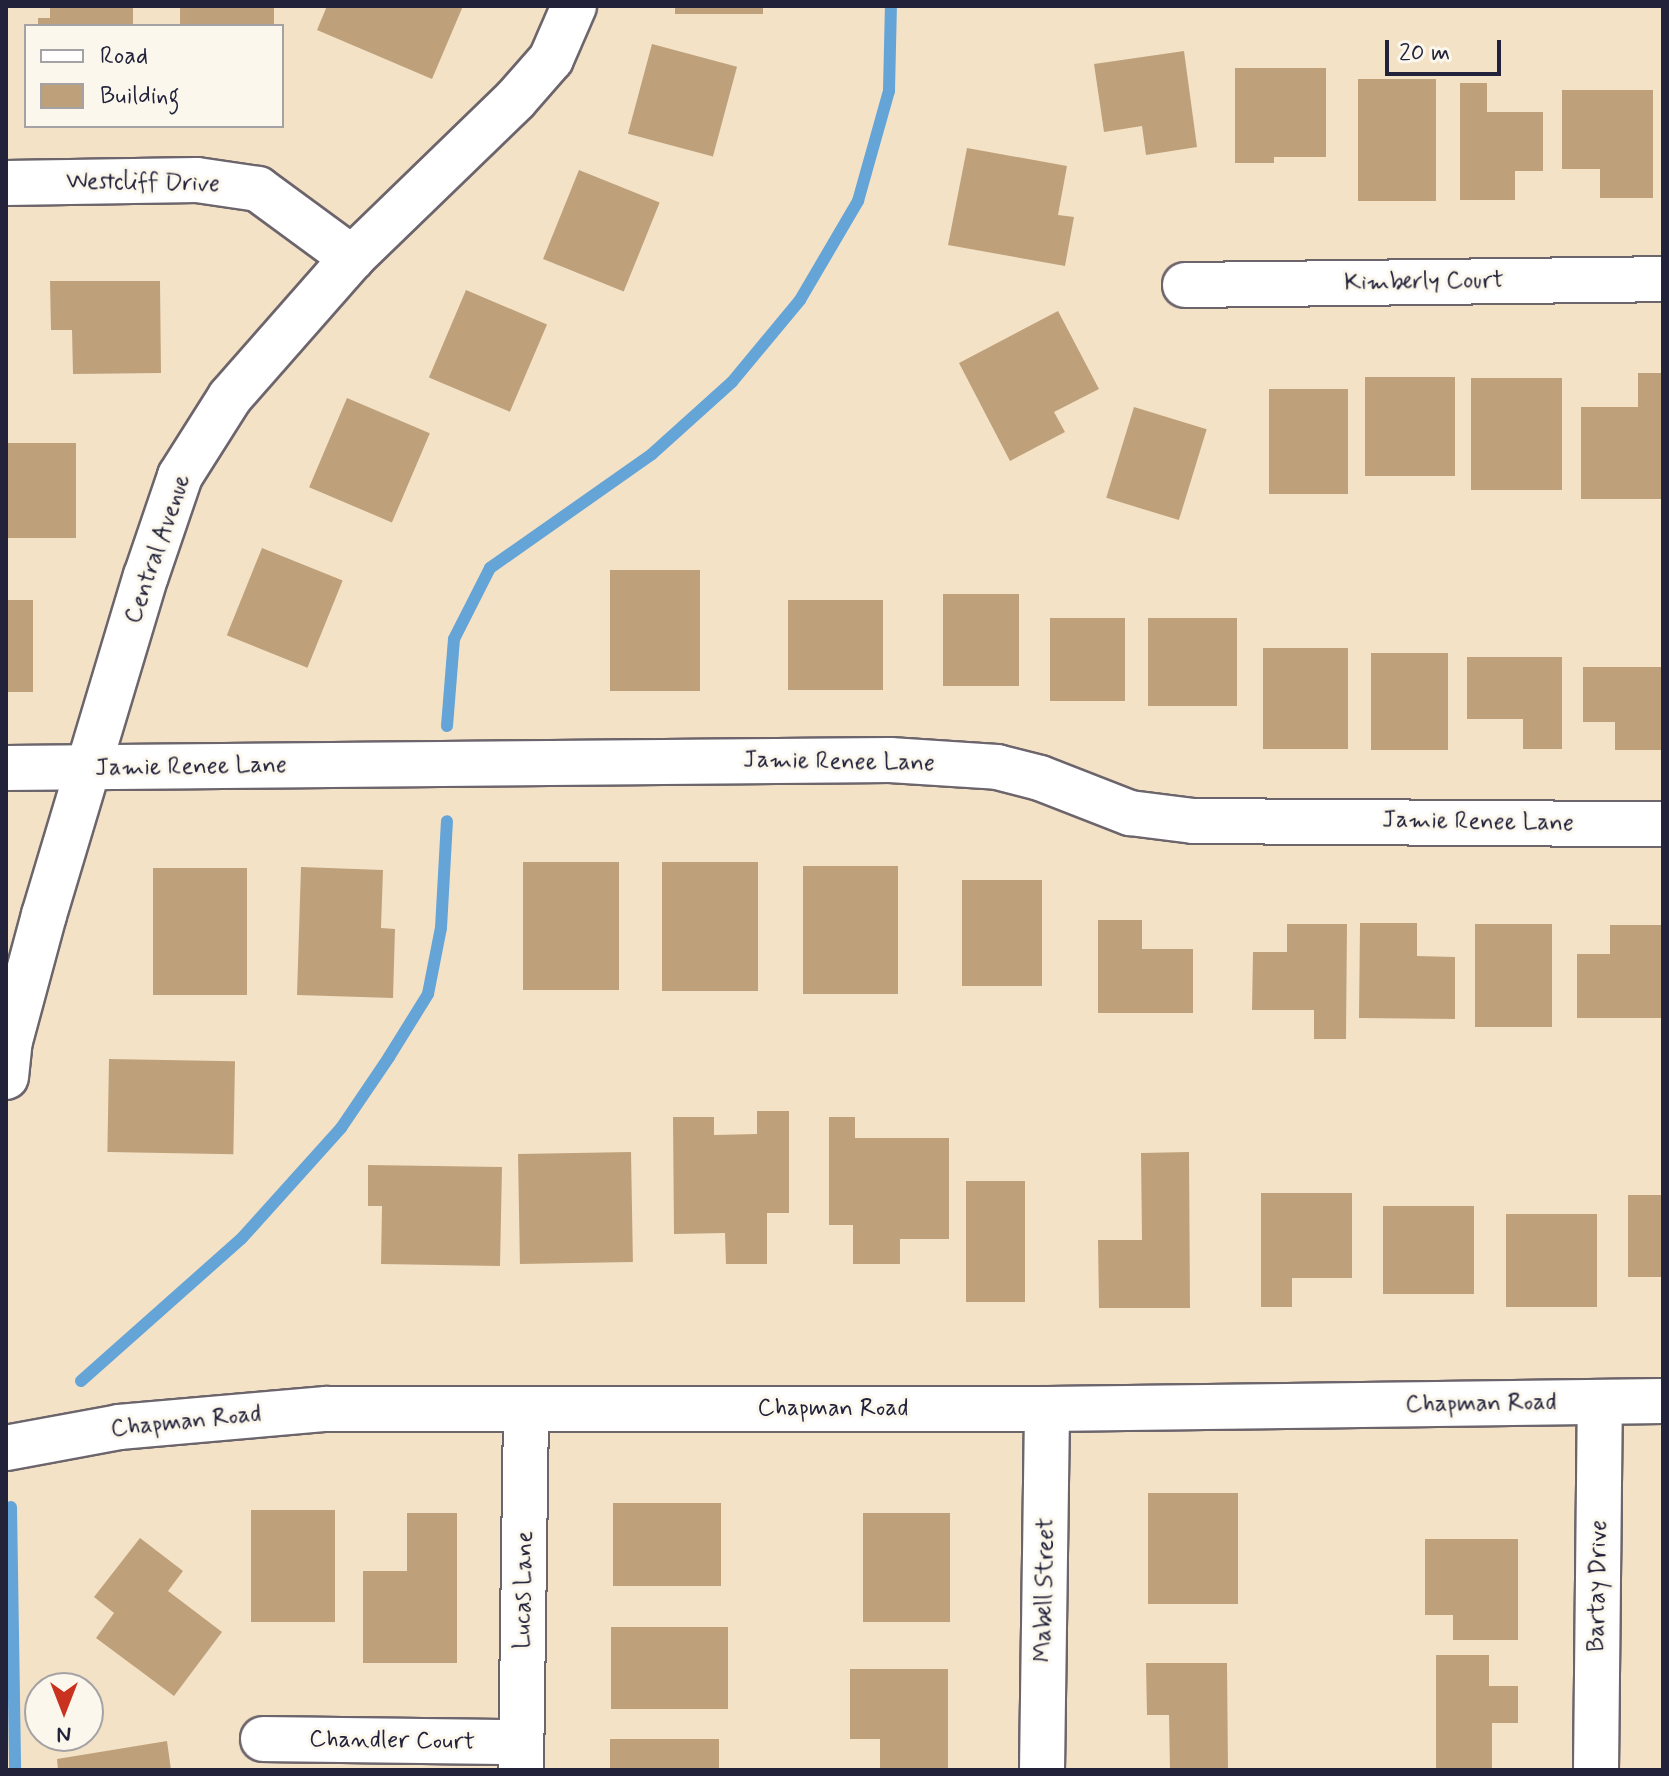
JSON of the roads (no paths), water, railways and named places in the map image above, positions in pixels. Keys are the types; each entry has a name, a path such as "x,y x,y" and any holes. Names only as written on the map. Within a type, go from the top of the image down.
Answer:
{"street":[{"name":"Central Avenue","path":"6,1077 14,1027 87,768 180,476 230,397 352,258 516,99 551,59 574,6"},
{"name":"Westcliff Drive","path":"6,183 197,180 258,189 352,258"},
{"name":"Kimberly Court","path":"1185,285 1663,279"},
{"name":"Jamie Renee Lane","path":"6,768 890,760 997,767 1040,778 1130,813 1193,821 1663,824"},
{"name":"Chapman Road","path":"6,1448 119,1427 326,1409 1047,1409 1663,1401"},
{"name":"Bartay Drive","path":"1596,1770 1600,1402"},
{"name":"Lucas Lane","path":"521,1756 526,1409"},
{"name":"Mabell Street","path":"1042,1770 1047,1409"},
{"name":"Chandler Court","path":"263,1739 521,1756"}],"waterway":[{"path":"447,726 454,639 490,568 652,454 732,382 800,300 858,201 889,91 891,6"},
{"path":"81,1381 242,1238 341,1128 389,1057 428,994 441,928 447,821"},
{"path":"11,1507 15,1770"}]}
